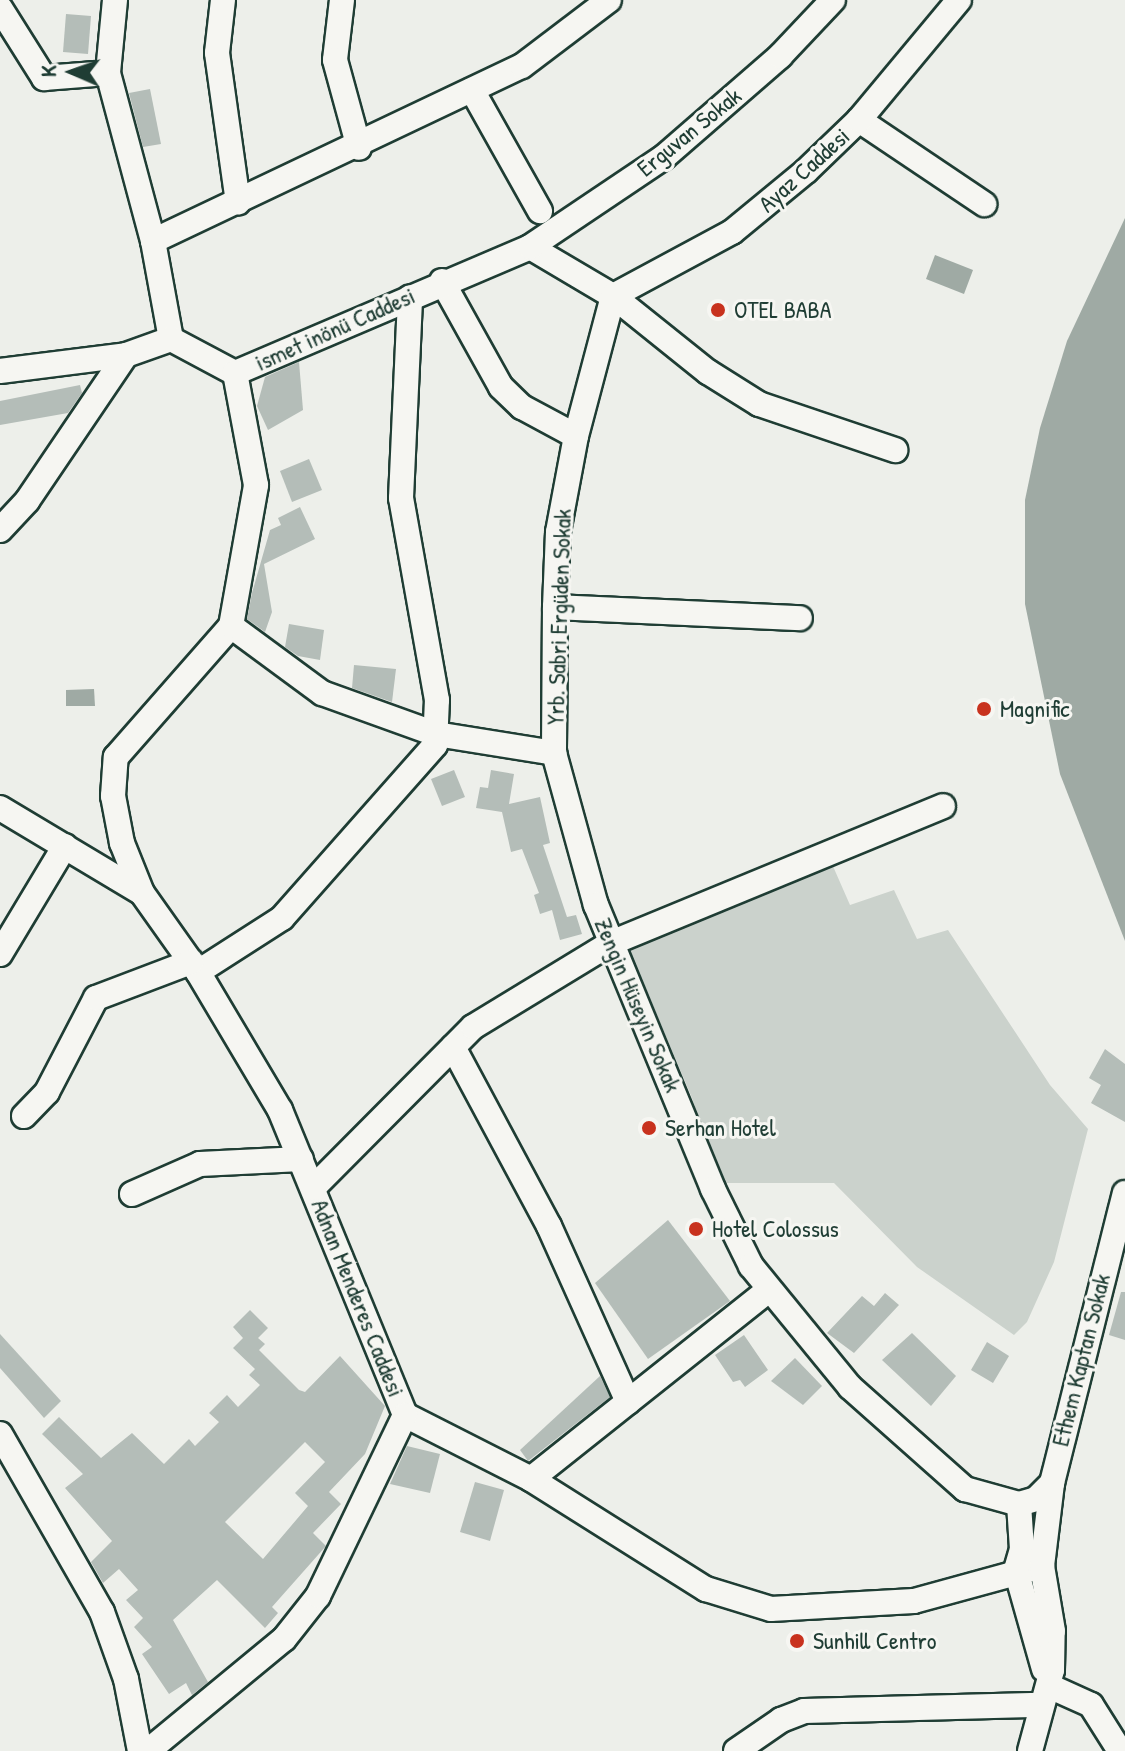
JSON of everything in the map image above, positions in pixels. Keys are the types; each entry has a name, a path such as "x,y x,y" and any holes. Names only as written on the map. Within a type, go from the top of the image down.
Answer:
{"street":[{"path":"0,371 126,355 171,339 153,241 108,73 115,0"},
{"path":"223,0 217,53 238,203"},
{"path":"342,0 335,60 359,148"},
{"path":"153,241 359,148 522,66 609,0"},
{"name":"Erguvan Sokak","path":"530,247 664,157 780,56 833,0"},
{"name":"Ayaz Caddesi","path":"613,296 732,232 859,120 959,0"},
{"path":"0,8 44,78 108,73"},
{"path":"472,90 540,211"},
{"path":"859,120 984,204"},
{"path":"530,247 613,296 708,372 759,404 895,450"},
{"name":"ismet inönü Caddesi","path":"171,339 235,373 442,281 530,247"},
{"path":"442,281 501,387 522,407 576,436"},
{"name":"Yrb. Sabri Ergüden Sokak","path":"554,753 558,532 576,436 613,296"},
{"path":"24,1116 47,1092 96,998 194,967 282,918 435,745 437,700 401,498 410,297"},
{"path":"0,530 27,501 126,355"},
{"path":"142,893 122,843 113,796 116,757 231,626 256,485 235,373"},
{"path":"555,607 800,618"},
{"path":"231,626 322,693 436,734 554,753"},
{"name":"Zengin Hüseyin Sokak","path":"554,753 611,943 713,1189 751,1266 850,1387 965,1489 1019,1504"},
{"path":"313,1188 473,1027 611,943 943,806"},
{"name":"Adnan Menderes Caddesi","path":"0,808 142,893 194,967 280,1110 405,1415 531,1479 706,1589 771,1609 914,1601 1016,1570 1042,1566"},
{"path":"0,954 65,846"},
{"path":"453,1047 549,1226 628,1402"},
{"path":"132,1194 200,1164 301,1159"},
{"name":"Ethem Kaptan Sokak","path":"1045,1696 1053,1631 1042,1566 1052,1483 1125,1193"},
{"path":"531,1479 769,1290"},
{"path":"148,1751 284,1639 310,1607 341,1556 405,1415"},
{"path":"4,1447 102,1612 126,1679 140,1751"},
{"path":"1030,1751 1045,1696 1016,1570 1022,1549 1019,1504 1036,1499 1052,1483"},
{"path":"736,1751 781,1720 804,1711 1045,1696 1091,1705 1120,1751"}],"shaded area":[{"path":"1125,218 1125,941 1060,774 1025,604 1025,500 1040,428 1067,341"},
{"path":"935,255 973,270 964,294 926,279"},
{"path":"94,689 95,706 66,706 66,690"},
{"path":"832,864 850,905 894,890 917,939 948,930 1050,1085 1088,1129 1054,1262 1027,1322 1014,1335 917,1267 834,1183 720,1183 692,1098 627,944"}],"building":[{"path":"66,14 91,16 88,54 63,52"},
{"path":"150,89 161,144 143,147 129,93"},
{"path":"299,362 303,410 268,430 257,406 265,377"},
{"path":"80,385 82,393 68,413 0,425 0,401"},
{"path":"309,459 322,490 292,502 280,471"},
{"path":"300,507 315,539 264,564 272,612 265,632 247,619 252,593 270,530 281,525 278,518"},
{"path":"289,624 324,630 320,660 298,656 285,647"},
{"path":"354,665 396,669 392,702 352,688"},
{"path":"454,770 465,797 442,806 431,779"},
{"path":"491,770 514,774 509,804 540,797 550,843 543,845 567,917 576,915 582,934 560,940 552,910 540,914 534,895 539,893 522,849 511,852 502,812 476,808 480,787 488,788"},
{"path":"1105,1049 1125,1064 1125,1122 1091,1103 1101,1085 1089,1078"},
{"path":"668,1220 730,1301 648,1359 595,1283"},
{"path":"1121,1292 1125,1292 1125,1340 1109,1335"},
{"path":"885,1293 899,1305 854,1353 827,1333 862,1296 874,1306"},
{"path":"250,1310 268,1328 258,1338 265,1344 259,1350 299,1390 305,1392 340,1356 385,1406 365,1454 329,1492 341,1504 313,1533 326,1546 272,1607 278,1613 265,1628 217,1580 173,1620 208,1682 192,1695 186,1683 169,1694 142,1654 152,1647 134,1627 143,1618 126,1600 138,1590 119,1569 103,1583 91,1562 112,1541 65,1488 83,1474 42,1434 59,1417 101,1458 132,1433 164,1464 189,1439 195,1446 219,1422 209,1413 227,1395 238,1407 260,1385 249,1375 255,1369 233,1348 243,1338 233,1327","holes":["305,1442 325,1462 295,1493 308,1506 263,1559 225,1522"]},
{"path":"912,1333 956,1376 931,1406 882,1360"},
{"path":"0,1334 61,1401 44,1418 0,1368"},
{"path":"744,1335 768,1370 745,1387 740,1380 733,1382 715,1355"},
{"path":"987,1342 1009,1356 993,1383 971,1370"},
{"path":"795,1358 822,1386 803,1405 771,1381"},
{"path":"600,1376 610,1397 528,1461 520,1450"},
{"path":"407,1446 440,1454 430,1493 390,1484"},
{"path":"475,1482 504,1490 490,1541 460,1532"}],"place":[{"name":"OTEL BABA","path":"718,310"},
{"name":"Magnific","path":"984,709"},
{"name":"Serhan Hotel","path":"649,1128"},
{"name":"Hotel Colossus","path":"696,1229"},
{"name":"Sunhill Centro","path":"797,1641"}]}
